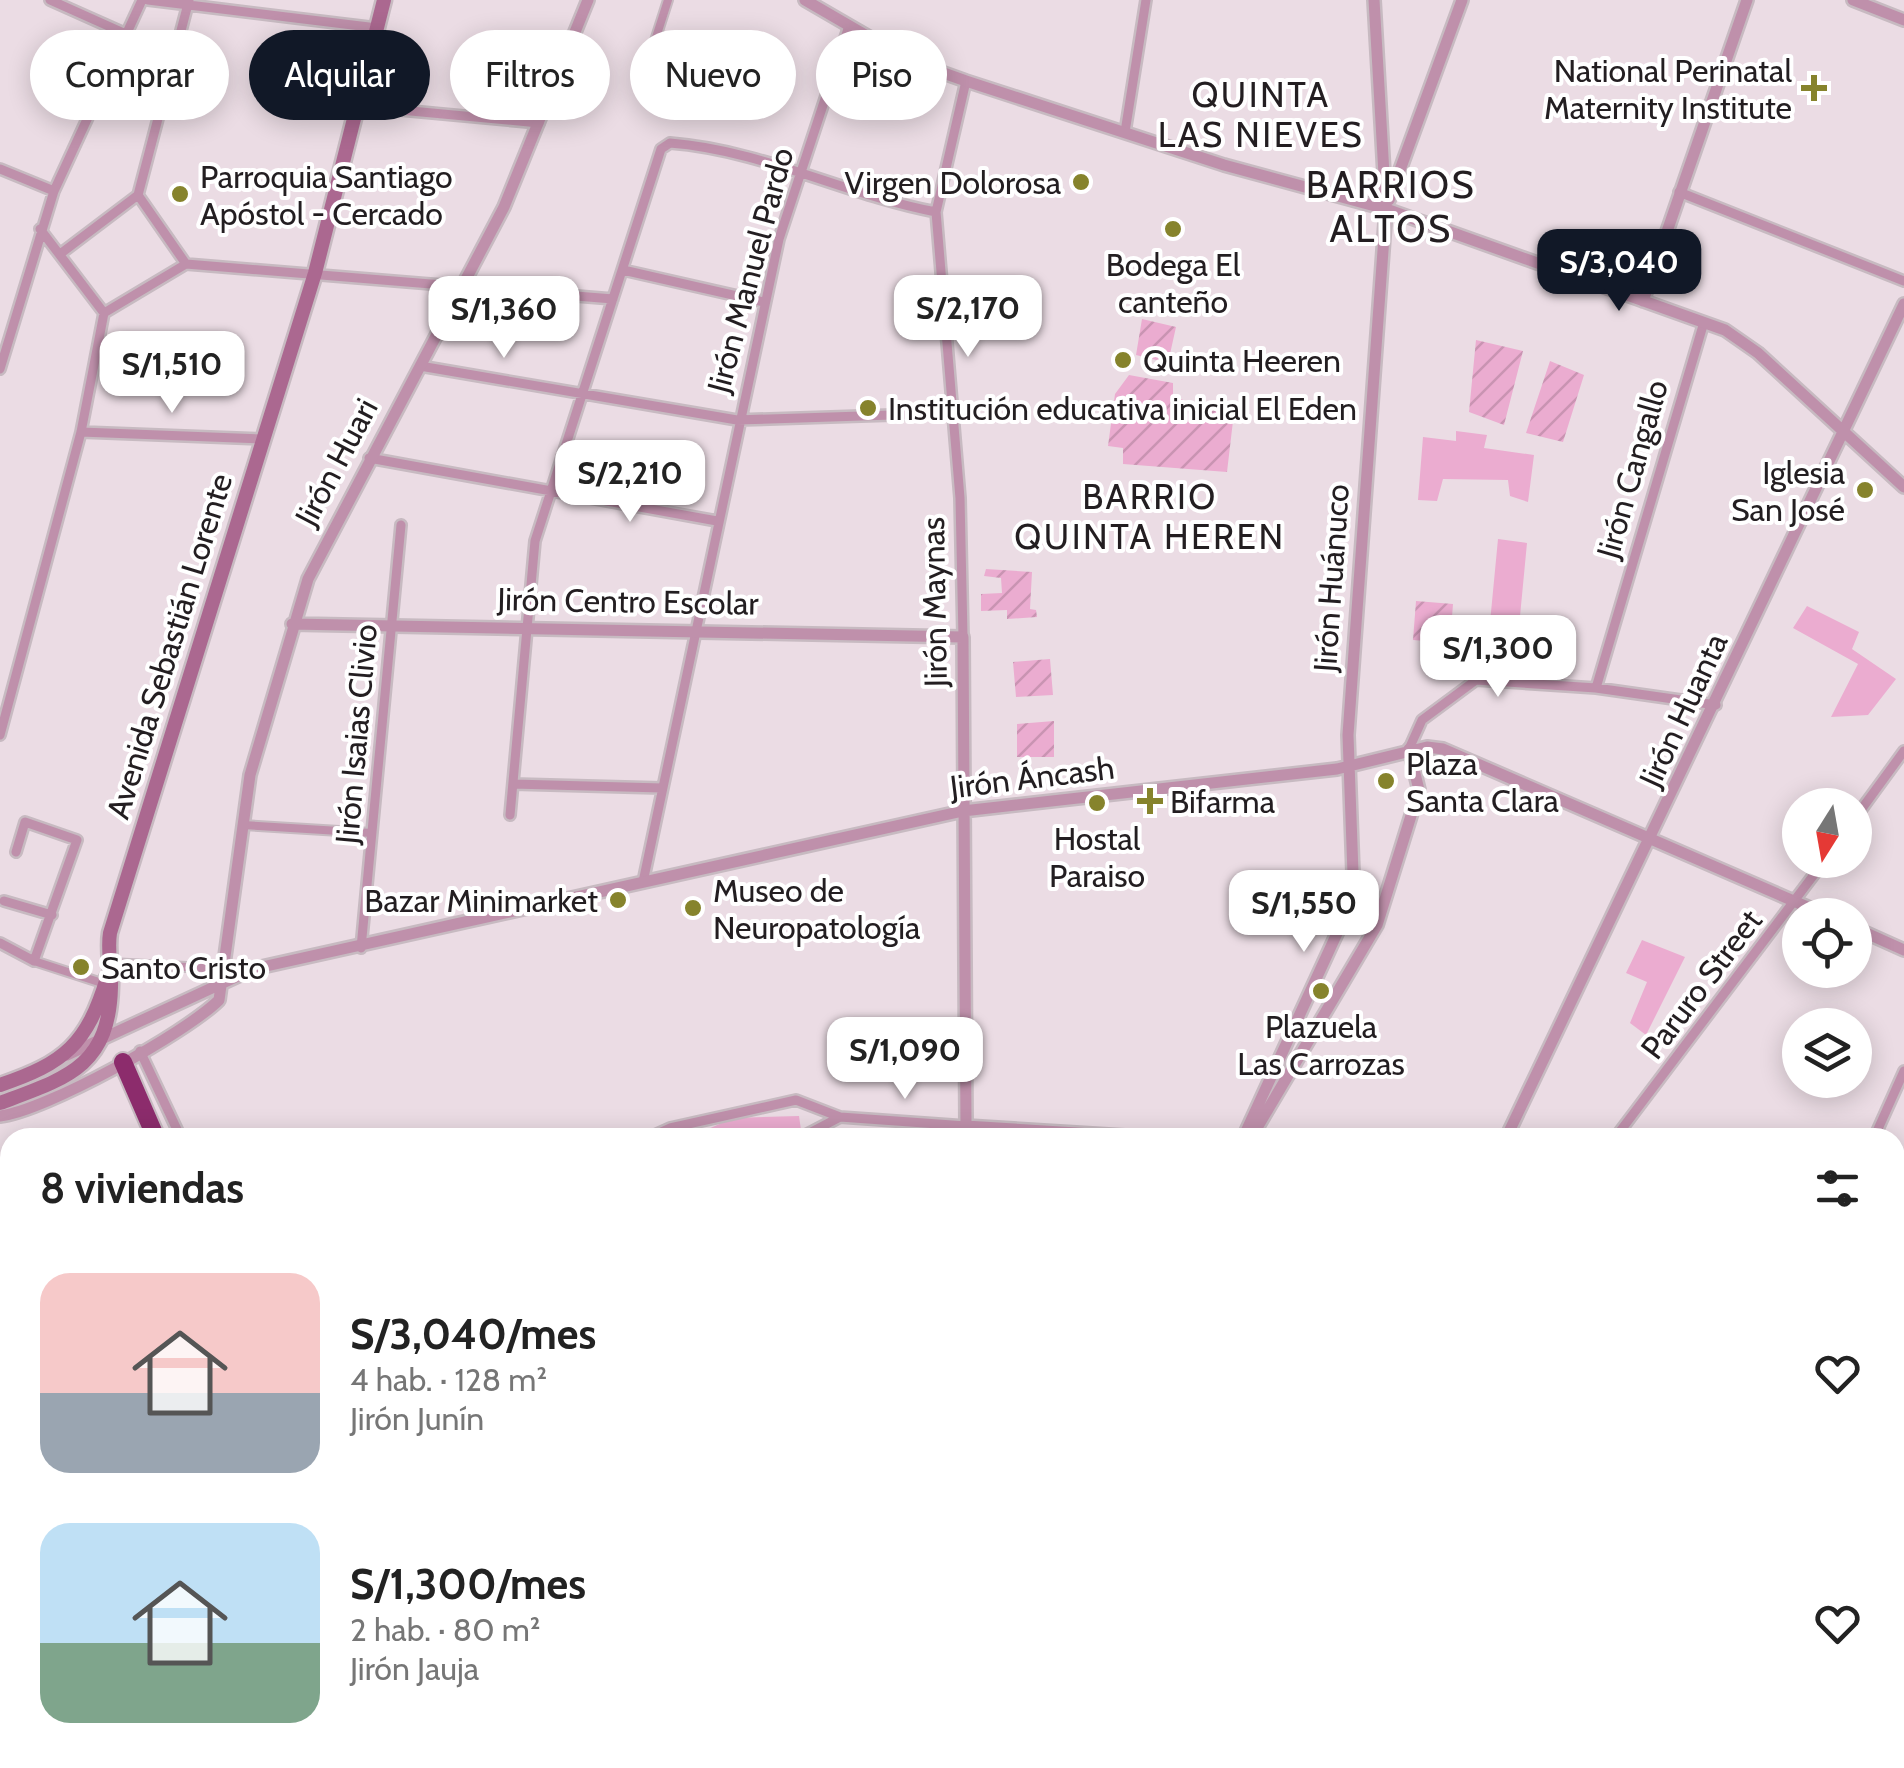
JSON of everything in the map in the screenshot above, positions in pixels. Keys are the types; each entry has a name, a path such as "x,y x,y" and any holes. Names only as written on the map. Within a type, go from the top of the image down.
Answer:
{"highway":[{"path":"120,1063 148,1128"}],"main road":[{"name":"Avenida Sebastián Lorente","path":"377,28 384,0"},
{"name":"Avenida Sebastián Lorente","path":"105,1037 110,933 147,802 315,273 353,120"},
{"name":"Avenida Sebastián Lorente","path":"63,1057 88,1030 110,963"},
{"path":"0,1103 81,1068 105,1037"},
{"path":"0,1085 63,1057"}],"street":[{"path":"50,0 117,30"},
{"path":"128,30 145,0 377,28"},
{"name":"Jirón Huari","path":"225,980 243,824 257,743 292,624 327,536 466,285 539,123 588,0"},
{"path":"658,30 668,0"},
{"path":"804,0 910,60 966,81 1224,166 1386,209 1737,336 1904,487"},
{"path":"1125,132 1146,0"},
{"name":"Jirón Huánuco","path":"1248,1128 1340,930 1352,893 1354,841 1348,767 1386,209 1374,0"},
{"path":"1386,209 1462,0"},
{"path":"1643,301 1747,0"},
{"path":"1853,0 1904,20"},
{"path":"60,254 138,195 188,3"},
{"name":"Jirón Manuel Pardo","path":"643,882 764,302 798,172 850,26"},
{"name":"Jirón Maynas","path":"966,81 936,212 963,558 966,1126"},
{"path":"430,113 539,123"},
{"path":"0,367 40,229 87,120"},
{"path":"510,816 535,542 660,150 670,143 712,148 936,212"},
{"path":"0,169 54,191"},
{"path":"1678,192 1904,281"},
{"path":"138,195 186,264"},
{"path":"0,735 81,432 104,313 40,229"},
{"path":"104,313 186,264 613,299"},
{"path":"623,270 764,302"},
{"name":"Jirón Huanta","path":"1511,1128 1653,838 1904,304"},
{"name":"Jirón Cangallo","path":"1596,688 1704,322"},
{"path":"420,366 737,420 953,413"},
{"path":"81,432 262,439"},
{"path":"369,458 717,522"},
{"name":"Jirón Isaias Clivio","path":"361,948 401,525"},
{"name":"Jirón Centro Escolar","path":"292,624 392,622 963,637"},
{"path":"1257,1128 1377,925 1419,790 1409,750 1422,720 1476,680 1596,688 1716,704"},
{"name":"Jirón Áncash","path":"63,1057 249,970 963,811 1348,767 1409,750 1443,749 1787,898"},
{"path":"1872,795 1904,751"},
{"path":"513,784 662,788"},
{"path":"16,852 25,822 78,840 34,961"},
{"path":"243,824 372,833"},
{"path":"4,902 52,915"},
{"name":"Paruro Street","path":"1623,1128 1782,920"},
{"path":"1872,936 1904,950"},
{"path":"0,943 34,961 105,984"},
{"path":"0,1116 31,1107 140,1051 212,1007 225,980 205,968 110,963"},
{"path":"140,1051 177,1128"},
{"path":"1879,1128 1904,1072"},
{"path":"670,1128 796,1100 840,1116 998,1128"},
{"path":"818,1128 840,1116"}],"shaded area":[{"path":"1142,319 1176,327 1168,363 1136,355"},
{"path":"1476,340 1523,351 1504,425 1469,412"},
{"path":"1550,361 1584,375 1563,442 1526,433"},
{"path":"1129,375 1173,383 1173,396 1206,409 1235,404 1227,472 1123,464 1123,448 1108,446 1115,394"},
{"path":"1456,431 1487,435 1484,448 1534,455 1528,502 1510,496 1508,480 1443,479 1437,501 1418,500 1423,437 1456,441"},
{"path":"1498,539 1527,543 1518,637 1489,633"},
{"path":"986,569 1032,572 1030,609 1036,610 1037,617 1007,619 1007,610 981,611 981,594 1002,593 1001,578 984,576"},
{"path":"1416,601 1453,604 1450,643 1413,640"},
{"path":"1807,606 1859,632 1852,649 1896,679 1868,715 1831,717 1858,664 1793,628"},
{"path":"1050,659 1053,695 1016,697 1013,662"},
{"path":"1054,721 1054,757 1017,757 1017,724"},
{"path":"1642,940 1685,957 1646,1035 1630,1023 1647,982 1626,973"},
{"path":"799,1116 801,1128 710,1128 733,1118"}],"place":[{"name":"National Perinatal Maternity Institute","path":"1814,88"},
{"name":"Virgen Dolorosa","path":"1081,182"},
{"name":"Parroquia Santiago Apóstol - Cercado","path":"180,194"},
{"name":"Bodega El canteño","path":"1173,229"},
{"name":"Quinta Heeren","path":"1123,360"},
{"name":"Institución educativa inicial El Eden","path":"868,408"},
{"name":"Iglesia San José","path":"1865,490"},
{"name":"Plaza Santa Clara","path":"1386,781"},
{"name":"Bifarma","path":"1150,801"},
{"name":"Hostal Paraiso","path":"1097,803"},
{"name":"Bazar Minimarket","path":"618,900"},
{"name":"Museo de Neuropatología","path":"693,908"},
{"name":"Santo Cristo","path":"81,967"},
{"name":"Plazuela Las Carrozas","path":"1321,991"}],"district":[{"name":"QUINTA LAS NIEVES","path":"1261,114"},
{"name":"BARRIOS ALTOS","path":"1391,206"},
{"name":"BARRIO QUINTA HEREN","path":"1150,516"}]}
